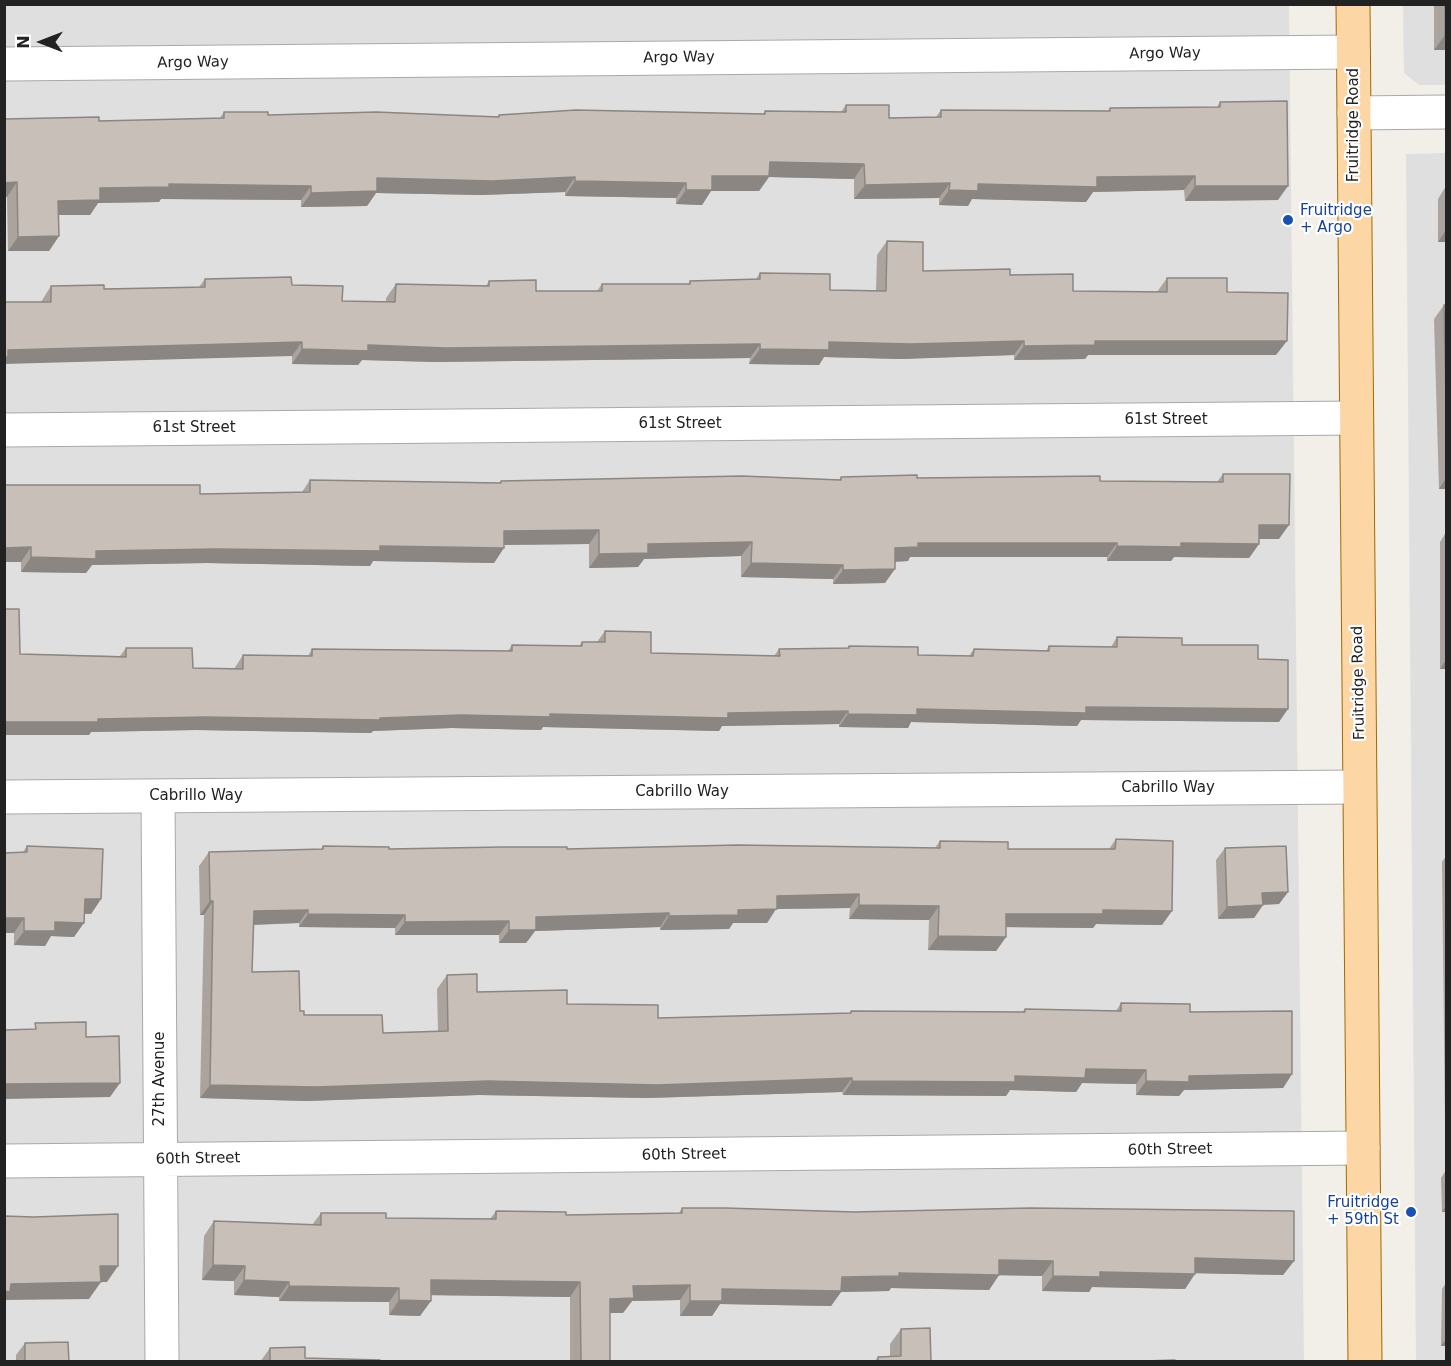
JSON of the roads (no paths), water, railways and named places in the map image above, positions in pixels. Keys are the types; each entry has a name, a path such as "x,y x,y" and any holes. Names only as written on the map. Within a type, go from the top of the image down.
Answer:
{"main road":[{"name":"Fruitridge Road","path":"1353,4 1365,1362"}],"street":[{"name":"Argo Way","path":"4,64 1353,52"},
{"path":"1354,113 1446,112"},
{"name":"61st Street","path":"4,430 1356,418"},
{"name":"Cabrillo Way","path":"4,797 1359,787"},
{"name":"27th Avenue","path":"158,796 162,1362"},
{"name":"60th Street","path":"4,1161 1363,1148"}],"place":[{"name":"Fruitridge + Argo","path":"1288,220"},
{"name":"Fruitridge + 59th St","path":"1411,1212"}]}
